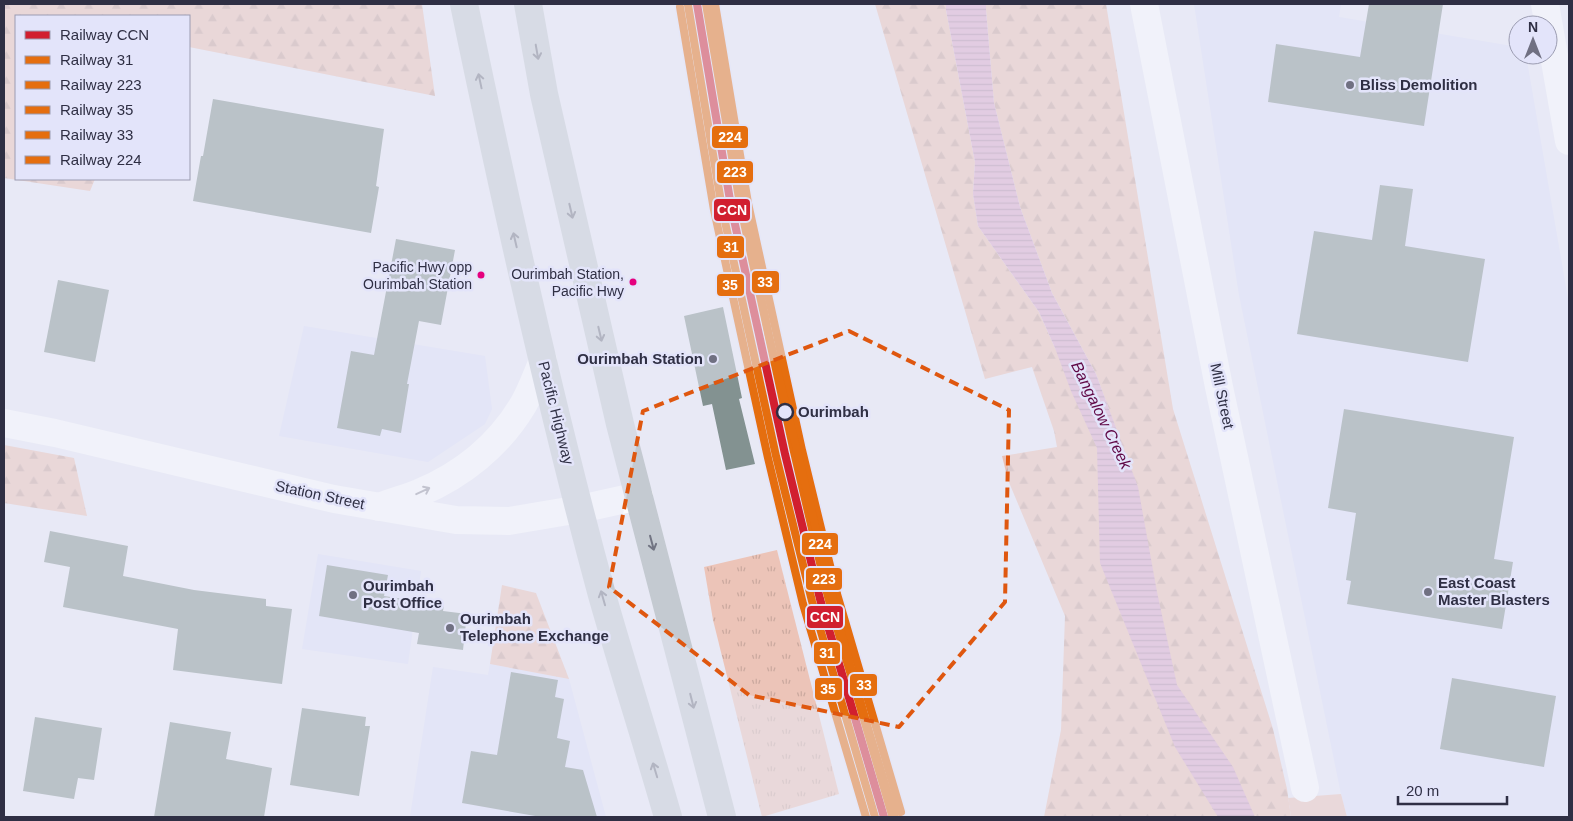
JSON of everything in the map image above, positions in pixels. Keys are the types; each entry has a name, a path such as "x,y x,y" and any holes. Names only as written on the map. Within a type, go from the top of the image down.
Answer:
{"main road":[{"name":"Pacific Highway","path":"464,4 500,174 580,509 603,597 668,817"},
{"path":"528,4 544,94 620,424 722,817"}],"street":[{"name":"Mill Street","path":"1144,4 1219,387 1305,788"},
{"path":"1545,4 1569,141"},
{"path":"378,507 419,493 450,478 475,461 496,442 511,424 523,404 543,360"},
{"name":"Station Street","path":"4,423 55,433 334,499 456,520 509,521 580,509 639,496"}],"highlighted area":[{"path":"849,331 1009,410 1005,602 899,727 749,695 609,587 643,411"}],"shaded area":[{"path":"1194,4 1341,4 1339,17 1508,45 1508,65 1528,65 1569,305 1569,817 1347,817 1239,295"},
{"path":"304,326 485,356 492,409 485,424 428,462 279,436"},
{"path":"318,554 421,571 408,664 302,649"},
{"path":"490,664 569,679 606,817 410,817 433,667 488,675"}],"green space":[{"path":"4,4 422,4 435,96 190,47 190,15 15,15 15,180 4,178"},
{"path":"875,4 946,4 975,162 973,194 978,226 1039,312 1055,348 1137,486 1096,374 1052,293 1020,207 994,103 986,10 986,4 1106,4 1173,409 1273,729 1287,789 1291,817 1044,817 1061,730 1065,616 1008,480 1002,456 1057,447 1054,431 1032,367 985,379"},
{"path":"17,180 95,180 90,191"},
{"path":"4,445 74,458 87,516 4,503"},
{"path":"777,550 839,794 762,817 713,620 704,567"},
{"path":"502,585 536,593 569,679 490,664"},
{"path":"1341,794 1347,817 1291,817 1288,798"}],"water":[{"name":"Bangalow Creek","path":"946,4 986,4 994,103 1020,207 1052,293 1096,374 1138,487 1157,592 1177,685 1233,767 1255,817 1218,817 1175,747 1100,563 1097,448 1071,391 1039,312 978,226 973,194 975,162"}],"building":[{"name":"Bliss Demolition","path":"1369,4 1443,4 1424,126 1268,102 1276,44 1360,57"},
{"path":"213,99 384,129 376,186 379,187 371,233 193,201"},
{"path":"1380,185 1413,189 1405,246 1485,259 1468,362 1297,334 1314,231 1372,240"},
{"path":"396,239 455,250 441,325 419,321 407,384 409,384 401,433 382,429 380,436 337,428 351,351 374,355"},
{"path":"58,280 109,290 95,362 44,352"},
{"name":"Ourimbah Station","path":"723,307 742,398 739,399 755,464 726,470 712,404 703,406 684,316"},
{"path":"1344,409 1514,437 1494,559 1513,562 1502,629 1347,604 1351,581 1346,580 1356,513 1328,508"},
{"path":"50,531 128,546 123,576 194,590 266,599 266,606 292,609 282,684 173,670 178,629 63,607 70,567 44,562"},
{"path":"327,565 388,575 384,596 444,605 443,611 467,614 463,650 417,644 419,633 319,616"},
{"path":"511,672 558,680 555,697 564,699 557,738 570,741 565,767 583,770 597,817 541,817 462,803 471,751 497,755"},
{"path":"1452,678 1556,696 1544,767 1440,749"},
{"path":"302,708 366,717 365,726 370,726 359,796 290,785"},
{"path":"35,717 102,728 94,780 78,778 74,799 23,791"},
{"path":"170,722 231,732 226,759 272,768 264,817 154,817"}],"rail line":[{"name":"CCN","path":"697,4 731,206 785,454 820,599 884,817"},
{"name":"223","path":"706,4 740,204 794,452 828,597 892,815"},
{"name":"33","path":"715,4 748,203 802,450 837,594 901,812"},
{"name":"31","path":"688,5 722,208 776,456 812,601 875,817"},
{"name":"224","path":"709,5 734,163 769,336 842,636 895,817"},
{"name":"35","path":"680,7 714,210 768,458 803,604 866,817"}],"place":[{"name":"Bliss Demolition","path":"1350,85"},
{"name":"Pacific Hwy opp Ourimbah Station","path":"481,275"},
{"name":"Ourimbah Station, Pacific Hwy","path":"633,282"},
{"name":"Ourimbah Station","path":"713,359"},
{"name":"Ourimbah","path":"785,412"},
{"name":"East Coast Master Blasters","path":"1428,592"},
{"name":"Ourimbah Post Office","path":"353,595"},
{"name":"Ourimbah Telephone Exchange","path":"450,628"}]}
